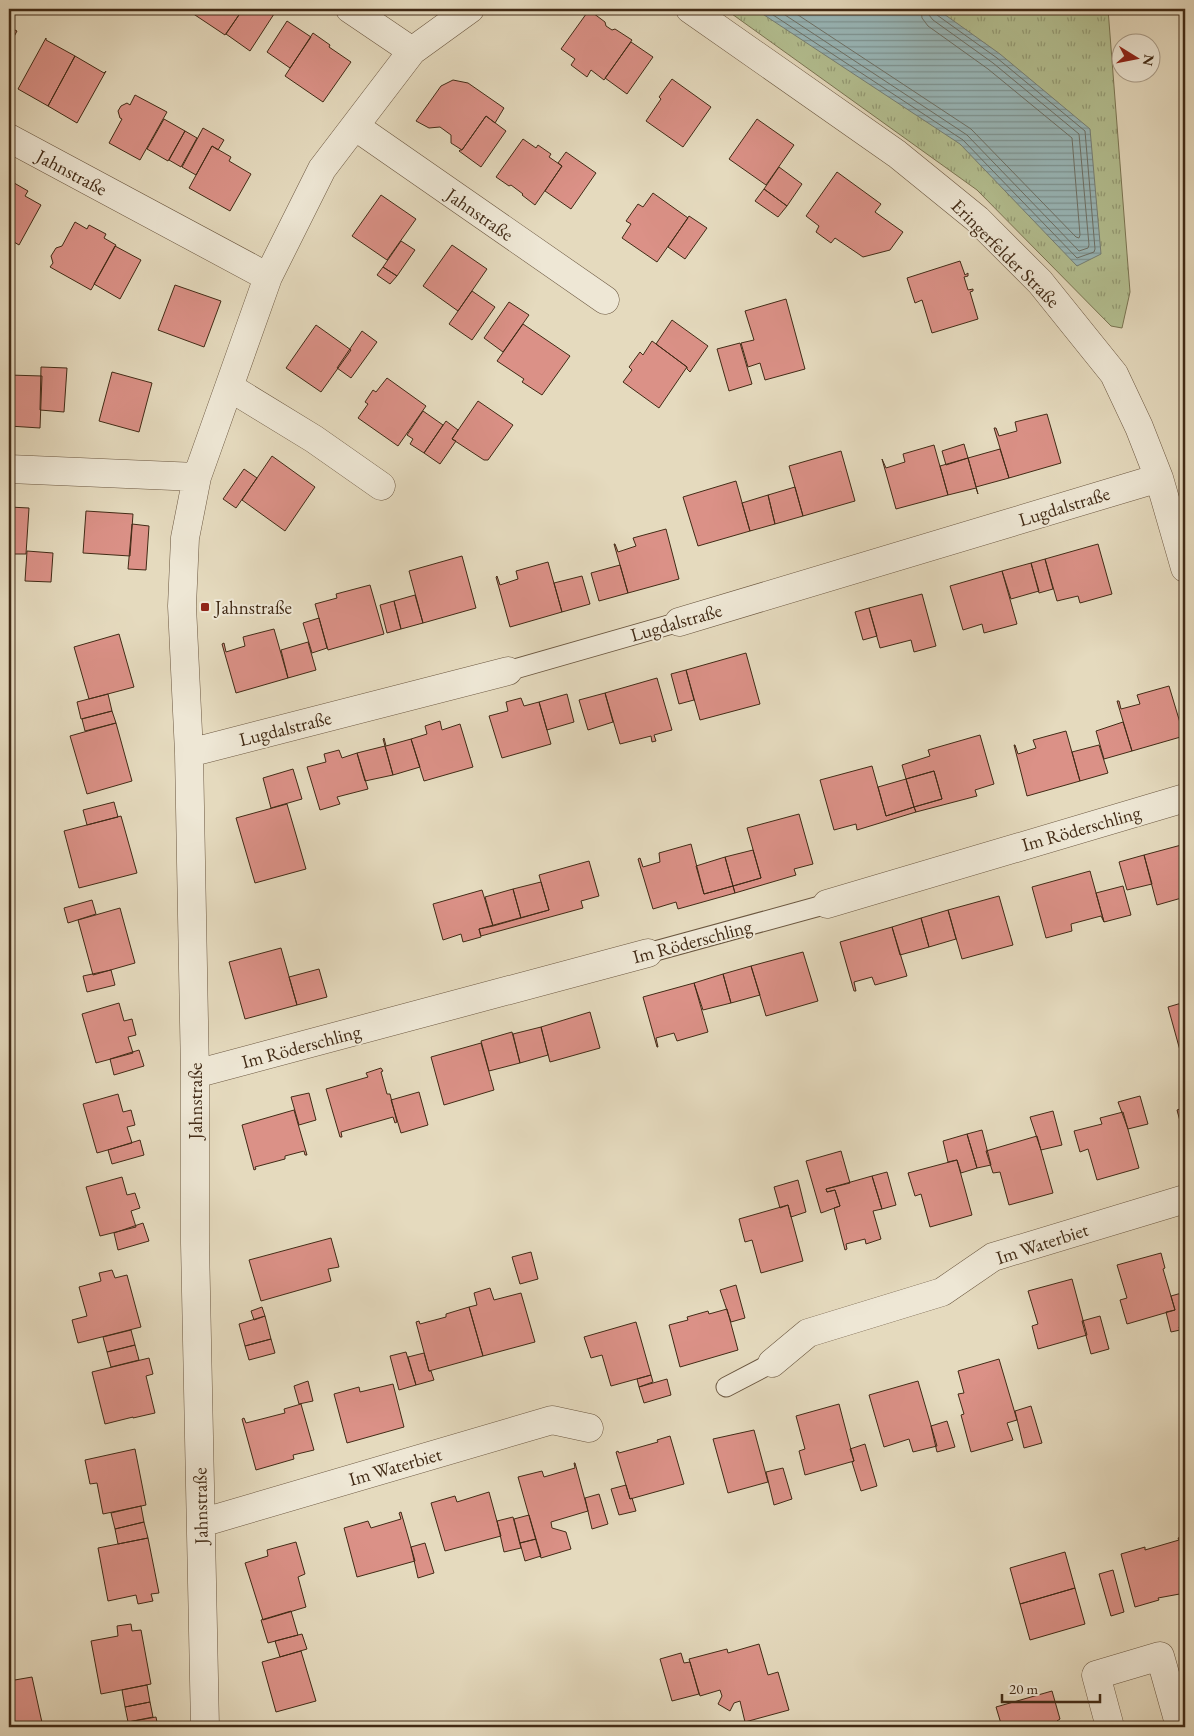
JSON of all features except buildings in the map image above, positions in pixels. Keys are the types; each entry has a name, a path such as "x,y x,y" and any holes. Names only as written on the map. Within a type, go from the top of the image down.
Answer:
{"street":[{"path":"350,9 412,50"},
{"name":"Jahnstraße","path":"205,1727 195,1243 195,1074 189,753 182,606 185,538 197,477 268,277 322,169 356,127 412,50 470,9"},
{"name":"Eringerfelder Straße","path":"690,9 898,154 977,219 1040,282 1114,374 1139,427 1159,478 1185,568"},
{"name":"Jahnstraße","path":"356,127 605,300"},
{"name":"Jahnstraße","path":"9,138 268,277"},
{"path":"228,387 314,440 381,486"},
{"path":"9,469 197,477"},
{"name":"Lugdalstraße","path":"679,622 1159,478"},
{"name":"Lugdalstraße","path":"189,753 508,671"},
{"name":"Im Röderschling","path":"827,904 1185,798"},
{"name":"Im Röderschling","path":"195,1074 648,953"},
{"name":"Im Waterbiet","path":"772,1363 808,1333 942,1292 993,1257 1185,1199"},
{"name":"Im Waterbiet","path":"201,1523 552,1420 589,1428"},
{"path":"1110,1727 1096,1675 1160,1656 1180,1727"}],"lane":[{"name":"Lugdalstraße","path":"508,671 679,622"},
{"name":"Im Röderschling","path":"648,953 827,904"},
{"path":"726,1387 772,1363"}],"green space":[{"path":"725,9 1108,9 1112,82 1114,82 1130,292 1122,328 1111,326 977,190"}],"water":[{"path":"755,9 937,9 1000,54 1090,129 1101,254 1077,266 960,144"}],"place":[{"name":"Jahnstraße","path":"205,607"}]}
